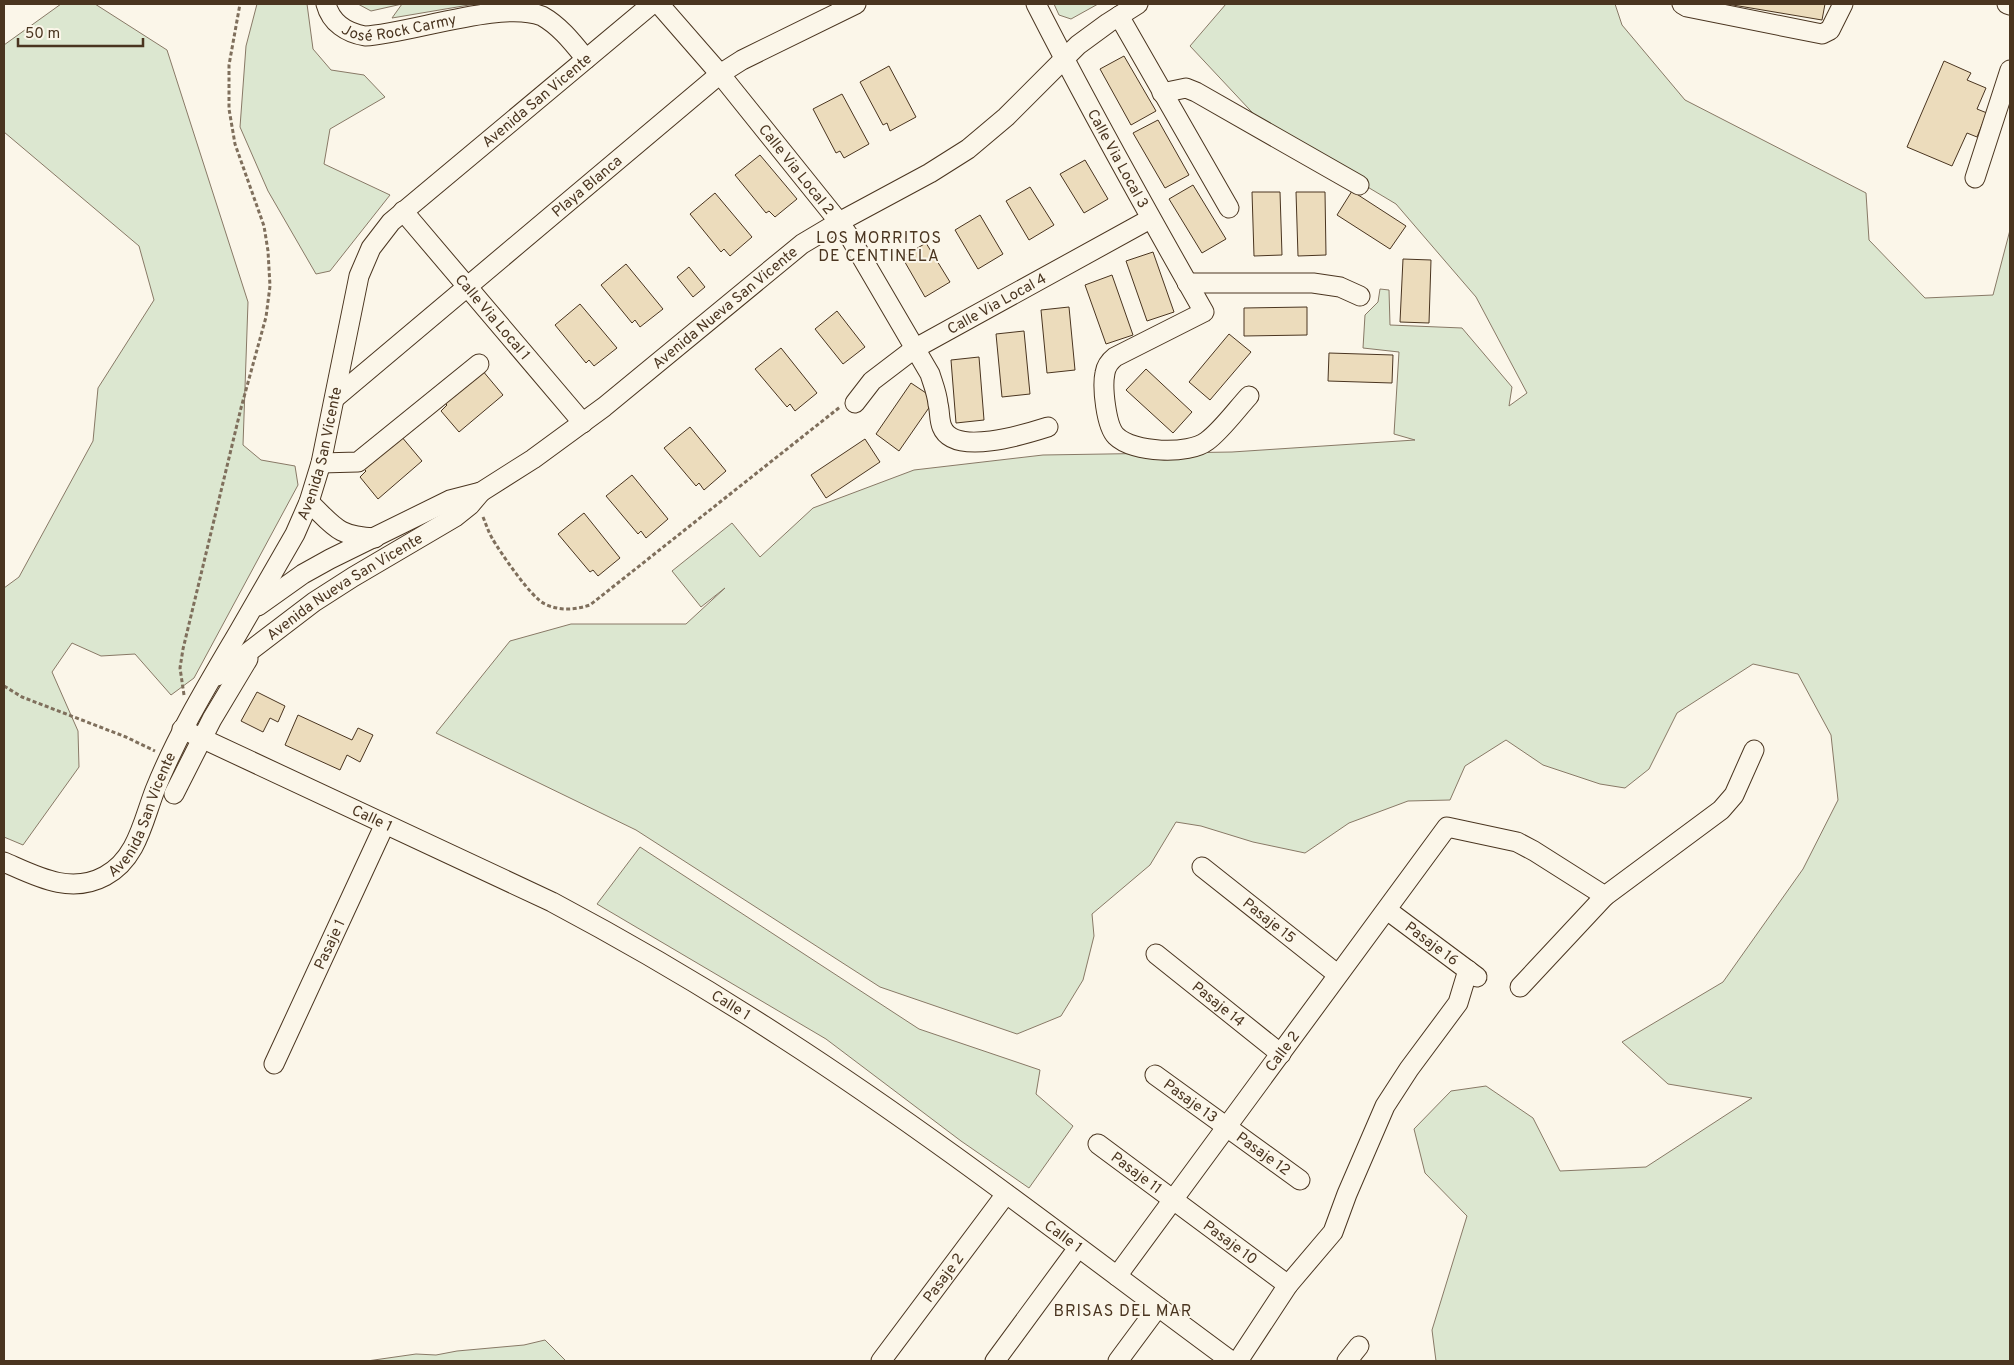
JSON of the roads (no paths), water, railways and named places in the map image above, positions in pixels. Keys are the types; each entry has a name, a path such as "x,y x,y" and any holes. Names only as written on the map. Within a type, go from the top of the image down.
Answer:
{"street":[{"name":"José Rock Carmy","path":"326,4 331,16 338,24 355,34 365,36 507,9 531,12 550,21 559,28 586,59"},
{"name":"Avenida San Vicente","path":"4,862 60,884 84,883 105,876 124,860 139,837 168,760 182,729 251,611 294,534 309,502 321,463 354,298 363,264 381,233 403,211 652,4"},
{"name":"Calle Via Local 2","path":"659,4 720,74 851,239 930,374 937,397 942,428 950,437 972,441 988,441 1027,434 1048,426"},
{"name":"Playa Blanca","path":"335,398 720,74 742,60 856,4"},
{"name":"Calle Via Local 3","path":"1036,4 1150,219 1204,312 1115,357 1111,361 1104,380 1108,416 1112,430 1124,441 1156,450 1183,449 1207,442 1249,396"},
{"name":"Avenida Nueva San Vicente","path":"208,683 314,602 360,572 455,517 470,505 481,492 533,459 583,423 802,244 930,173 968,149 1006,117 1090,36 1138,4"},
{"path":"1682,4 1687,7 1822,34 1830,30 1843,4"},
{"path":"1119,16 1229,208"},
{"path":"1975,178 2010,70"},
{"path":"1162,93 1186,88 1196,92 1359,185"},
{"name":"Calle Via Local 1","path":"403,211 583,423"},
{"name":"Calle Via Local 4","path":"854,402 872,381 914,349 1150,219"},
{"path":"1187,283 1313,283 1340,287 1360,296"},
{"path":"321,463 358,462 479,364"},
{"name":"Avenida Nueva San Vicente","path":"251,611 303,574 330,559 450,500 481,492"},
{"path":"309,502 340,532 355,537 375,538"},
{"path":"174,794 201,738 240,670 257,645"},
{"name":"Calle 1","path":"182,729 561,907 605,930 718,996 852,1084 1006,1194 1231,1361"},
{"path":"1520,987 1605,896 1721,810 1734,795 1754,750"},
{"name":"Pasaje 1","path":"274,1064 385,824"},
{"name":"Calle 2","path":"1117,1276 1281,1054 1337,974 1447,828 1516,842 1534,851 1605,896"},
{"name":"Pasaje 15","path":"1202,867 1337,974"},
{"name":"Pasaje 16","path":"1288,1285 1332,1232 1385,1106 1408,1069 1458,1003 1473,974 1387,910"},
{"name":"Pasaje 14","path":"1156,954 1281,1054"},
{"name":"Pasaje 13","path":"1155,1075 1227,1127"},
{"name":"Pasaje 12","path":"1227,1127 1300,1180"},
{"name":"Pasaje 11","path":"1098,1144 1174,1199"},
{"name":"Pasaje 2","path":"881,1361 1006,1194"},
{"name":"Pasaje 10","path":"1174,1199 1288,1285"},
{"path":"996,1361 1078,1248"},
{"path":"1238,1361 1288,1285"},
{"path":"1118,1361 1158,1307"},
{"path":"1347,1361 1359,1346"}],"district":[{"name":"LOS MORRITOS DE CENTINELA","path":"879,246"},
{"name":"BRISAS DEL MAR","path":"1123,1310"}]}
